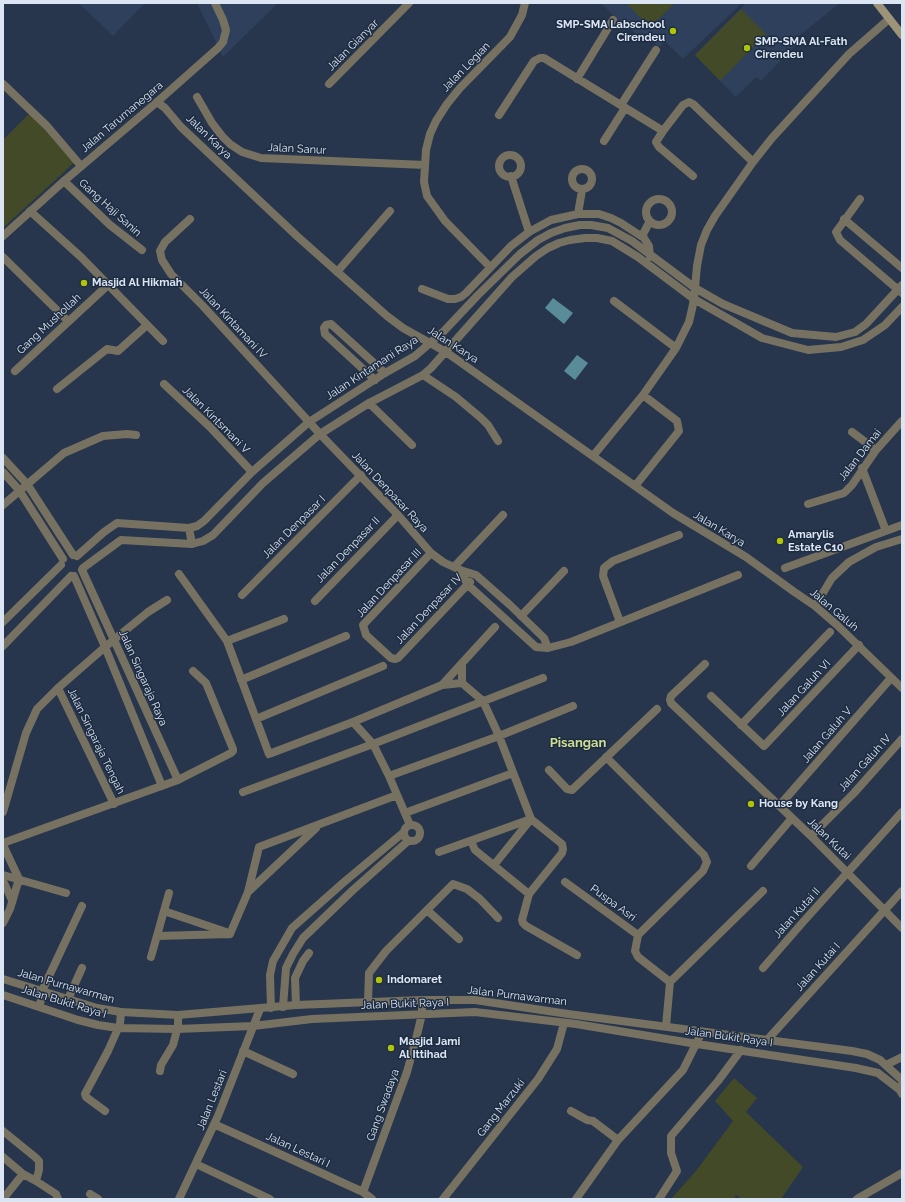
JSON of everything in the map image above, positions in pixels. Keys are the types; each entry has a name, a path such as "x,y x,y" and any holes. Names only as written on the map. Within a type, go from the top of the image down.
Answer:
{"main road":[{"path":"877,3 902,35"}],"street":[{"name":"Jalan Tarumanegara","path":"3,236 30,210 203,62 223,42 225,27 215,3"},
{"name":"Jalan Gianyar","path":"329,84 409,3"},
{"name":"Jalan Legian","path":"490,267 445,221 431,202 425,189 425,165 429,139 436,121 460,88 510,37 522,15 525,3"},
{"path":"593,456 643,395 676,348 689,322 694,299 701,246 707,230 715,216 772,138 849,54 889,19"},
{"path":"576,79 613,20"},
{"path":"604,141 656,50"},
{"path":"499,115 536,59 544,58 663,131"},
{"path":"3,84 46,126 81,166"},
{"name":"Jalan Sanur","path":"197,97 212,123 230,144 242,152 261,158 425,165"},
{"name":"Jalan Karya","path":"157,102 165,108 181,127 298,237 387,316 403,328 446,352 635,486 672,514 746,557"},
{"path":"693,176 659,147 656,142 682,105 690,102 753,162"},
{"path":"511,176 529,232"},
{"name":"Gang Haji Sanin","path":"64,181 110,225 142,250"},
{"path":"578,214 582,190"},
{"path":"860,199 836,232 840,240 901,289"},
{"path":"30,210 81,257 163,341"},
{"path":"337,272 390,211"},
{"path":"422,289 448,299 455,299 466,293 511,246 529,232 551,220 578,214 599,214 611,218 642,236 648,242 651,254 650,266"},
{"name":"Jalan Kintamani IV","path":"190,219 165,242 160,251 162,260 171,274 203,306 309,422"},
{"path":"844,219 902,268"},
{"path":"642,236 650,221"},
{"name":"Jalan Kintamani Raya","path":"189,528 197,526 204,521 252,472 309,422 385,373 415,356 431,343 520,254 538,240 565,228 580,225 598,225 619,233 651,254 695,288 723,304 792,333 836,337 855,332 866,324 901,289"},
{"path":"3,646 73,576 79,574 82,569 121,540 192,544 203,541 213,535 263,484 320,434 369,403 423,375 446,352 491,299 525,264 548,248 559,243 578,238 606,239 621,245 694,299 762,338 808,350 841,347 863,340 885,325 902,307"},
{"path":"3,256 68,321"},
{"name":"Gang Mushollah","path":"15,371 108,285"},
{"path":"614,301 676,348"},
{"path":"375,380 325,334 324,328 326,325 331,324 385,373"},
{"path":"57,389 107,349 118,351 147,325"},
{"path":"423,375 456,397 481,418 488,425 498,441"},
{"name":"Jalan Kintsmani V","path":"164,384 210,427 252,472"},
{"path":"635,486 679,431 677,421 643,395"},
{"path":"369,403 412,445"},
{"name":"Jalan Damai","path":"808,504 844,493 852,485 862,468 876,450 902,421"},
{"name":"Jalan Denpasar Raya","path":"309,422 361,475 431,553 443,562 476,575 544,638 548,648"},
{"path":"852,432 876,450"},
{"path":"3,505 64,453 103,436 136,434"},
{"path":"3,458 27,484 75,555 82,561 82,569"},
{"path":"862,468 886,530"},
{"path":"3,472 19,490 62,562 64,573 73,576"},
{"name":"Jalan Denpasar I","path":"242,595 361,475"},
{"name":"Jalan Denpasar II","path":"315,601 398,515"},
{"path":"503,515 457,568 468,585 536,647 548,648 571,642 738,575"},
{"path":"3,622 66,557 75,555 117,523 189,528 192,544"},
{"path":"785,568 902,525"},
{"path":"620,622 603,576 604,568 613,561 679,535"},
{"path":"815,606 832,578 849,562 876,547 902,539"},
{"name":"Jalan Denpasar III","path":"398,658 391,658 366,635 363,625 431,553"},
{"name":"Jalan Galuh","path":"746,557 815,606 859,645 902,688"},
{"name":"Jalan Singaraja Raya","path":"82,569 178,780"},
{"path":"521,616 564,571"},
{"path":"179,574 227,641 269,754 442,685 462,682"},
{"name":"Jalan Denpasar IV","path":"398,658 476,575"},
{"name":"Jalan Singaraja Raya","path":"73,576 162,786"},
{"path":"3,812 26,733 37,709 104,647 148,612 167,600"},
{"path":"227,641 284,618"},
{"path":"442,685 495,627"},
{"path":"711,696 741,725 830,632"},
{"path":"241,680 346,636"},
{"name":"Jalan Galuh VI","path":"741,725 764,746 859,645"},
{"path":"462,663 462,682 483,701 499,736 531,819 562,844 562,853 529,894 522,920 523,923 577,955"},
{"name":"Jalan Kutai","path":"705,664 671,696 671,703 811,836 902,928"},
{"path":"256,719 383,666"},
{"path":"3,923 10,909 19,878 3,844 178,780 233,751 206,684 193,671"},
{"path":"243,792 373,744 543,678"},
{"name":"Jalan Galuh V","path":"779,806 891,678"},
{"name":"Jalan Singaraja Tengah","path":"58,688 114,804"},
{"path":"389,776 499,736 574,706"},
{"path":"549,770 567,789 572,790 656,709"},
{"path":"137,726 150,721"},
{"path":"352,722 373,744 389,776 410,825"},
{"name":"Jalan Galuh IV","path":"811,836 854,794 902,739"},
{"path":"606,757 704,855 707,862 703,871 638,935"},
{"path":"405,813 513,774"},
{"path":"230,934 248,892 259,847 319,826 397,795"},
{"name":"Jalan Kutai II","path":"764,968 803,922 902,812"},
{"path":"751,866 792,818"},
{"path":"439,852 531,819"},
{"path":"494,865 531,819"},
{"path":"271,1008 270,975 273,961 292,928 404,832 407,826 410,825"},
{"path":"284,1007 286,968 303,938 408,840 418,840 420,834 418,828 410,825"},
{"path":"248,892 319,826"},
{"path":"404,832 408,840"},
{"path":"471,841 475,850 529,894"},
{"path":"3,875 19,878 66,893"},
{"path":"3,881 12,900"},
{"path":"344,882 353,890"},
{"name":"Puspa Asri","path":"564,882 638,935 634,951 638,957 670,982"},
{"path":"368,1002 369,973 386,951 453,884 467,889 480,899 498,918"},
{"path":"666,1026 670,982 763,891"},
{"name":"Jalan Kutai I","path":"768,1039 902,891"},
{"path":"151,957 169,894"},
{"path":"39,1006 43,991 82,906"},
{"path":"427,910 459,939"},
{"path":"164,911 230,934"},
{"path":"292,928 303,938"},
{"path":"157,936 230,934"},
{"path":"296,1005 296,978 303,961 309,953"},
{"path":"68,999 82,968"},
{"name":"Jalan Purnawarman","path":"3,979 97,1008 120,1020 178,1015 259,1012 271,1008 296,1005 368,1002 422,1006 475,1000 576,1020 666,1026 699,1039 768,1039 852,1051 880,1060 900,1078"},
{"name":"Jalan Bukit Raya I","path":"3,995 78,1020 98,1025 120,1020 177,1029 254,1025 422,1006 564,1023 576,1020 699,1039 741,1050 856,1068 878,1073 901,1089"},
{"name":"Gang Swadaya","path":"363,1192 407,1072 416,1040 422,1006"},
{"name":"Jalan Lestari","path":"179,1199 214,1124 259,1012"},
{"path":"160,1072 161,1064 173,1045 177,1029 178,1015"},
{"path":"105,1111 85,1094 108,1051 120,1020"},
{"name":"Gang Marzuki","path":"443,1199 538,1078 557,1049 564,1023"},
{"path":"576,1199 618,1140 683,1070 699,1039"},
{"path":"659,1199 677,1171 671,1153 671,1136 718,1081 741,1050"},
{"path":"244,1051 293,1074"},
{"path":"888,1067 902,1058"},
{"path":"571,1111 587,1120 593,1121 618,1140"},
{"name":"Jalan Lestari I","path":"214,1124 363,1192 372,1199"},
{"path":"3,1131 39,1161 39,1170 36,1181"},
{"path":"3,1157 23,1174 56,1194 58,1199"},
{"path":"196,1164 270,1199"},
{"path":"857,1199 902,1173"},
{"path":"3,1199 23,1174"},
{"path":"90,1194 98,1199"}],"shaded area":[{"path":"79,3 145,3 113,36"},
{"path":"197,3 278,3 223,57"},
{"name":"SMP-SMA Labschool Cirendeu","path":"601,3 742,3 683,59 665,41 659,47 647,35 642,40 627,25 625,27"},
{"path":"626,3 675,3 650,27"},
{"name":"SMP-SMA Al-Fath Cirendeu","path":"746,3 840,3 795,39 798,42 761,81 756,77 736,97 695,55"},
{"path":"741,9 766,34 720,81 695,55"},
{"path":"30,113 76,161 3,228 3,140"},
{"path":"553,298 573,313 564,324 545,308"},
{"path":"577,355 588,363 575,380 564,371"},
{"path":"734,1078 757,1098 746,1112 803,1167 781,1199 741,1199 736,1195 734,1199 671,1199 696,1171 733,1121 715,1101"}],"place":[{"name":"SMP-SMA Labschool Cirendeu","path":"673,31"},
{"name":"SMP-SMA Al-Fath Cirendeu","path":"747,48"},
{"name":"Masjid Al Hikmah","path":"84,283"},
{"name":"Amarylis Estate C10","path":"780,541"},
{"name":"House by Kang","path":"751,804"},
{"name":"Indomaret","path":"379,980"},
{"name":"Masjid Jami Al Ittihad","path":"391,1048"}],"district":[{"name":"Pisangan","path":"578,743"}]}
